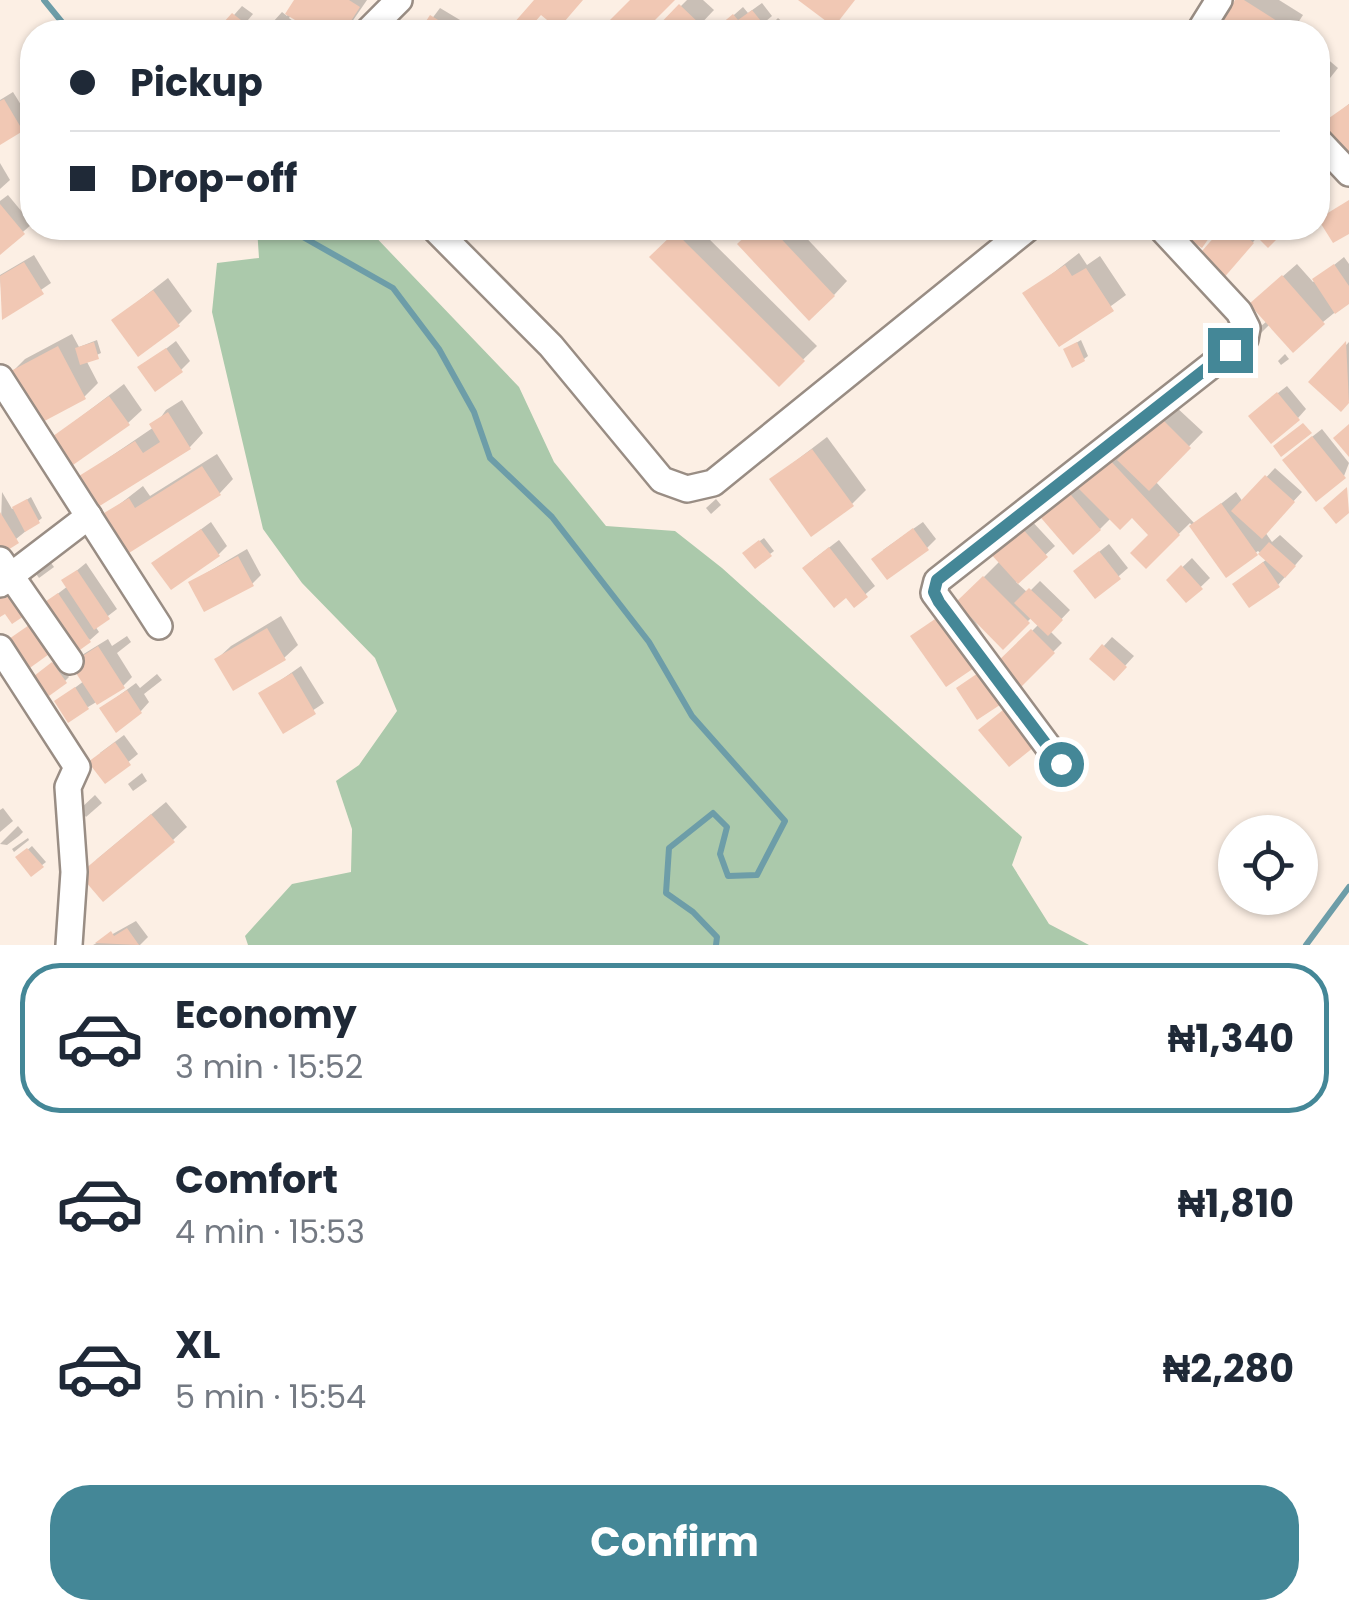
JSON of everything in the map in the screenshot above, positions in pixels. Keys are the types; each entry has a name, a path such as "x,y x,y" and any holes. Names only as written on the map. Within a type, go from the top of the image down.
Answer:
{"street":[{"path":"379,20 399,0"},
{"path":"1330,153 1349,173"},
{"path":"446,240 550,346 662,480 687,490 713,483 1013,240"},
{"path":"1061,764 934,592 937,580 1246,340 1247,328 1239,312 1171,240"},
{"path":"0,378 159,626"},
{"path":"70,660 4,573 89,516"},
{"path":"0,648 77,767 68,786 74,872 69,945"}],"green space":[{"path":"258,240 378,240 519,387 554,462 606,526 675,531 722,568 1022,837 1012,865 1049,924 1089,945 248,945 245,936 292,884 351,872 352,829 336,781 359,765 397,711 375,658 302,583 263,529 212,312 217,263 259,258"}],"building":[{"path":"294,0 349,0 360,7 352,20 295,20 285,14"},
{"path":"534,0 583,0 566,20 547,20 541,15 537,20 516,20"},
{"path":"630,0 675,0 655,20 610,20"},
{"path":"798,0 855,0 839,20 825,20"},
{"path":"1235,0 1244,0 1275,20 1222,20"},
{"path":"679,4 696,20 664,20"},
{"path":"752,10 760,20 738,20"},
{"path":"4,99 20,133 0,145 0,101"},
{"path":"1349,104 1349,162 1330,135 1330,117"},
{"path":"1349,200 1349,234 1333,243 1330,238 1330,212"},
{"path":"0,204 20,228 20,238 0,255"},
{"path":"667,240 683,240 805,361 779,387 649,257"},
{"path":"741,240 782,240 835,296 809,321 737,244"},
{"path":"1190,240 1208,240 1202,248"},
{"path":"1212,240 1254,243 1222,280 1196,258"},
{"path":"1260,240 1276,240 1268,248"},
{"path":"24,262 44,294 2,320 0,276"},
{"path":"1334,264 1349,286 1349,304 1335,314 1312,279"},
{"path":"1065,265 1072,276 1086,268 1114,311 1059,347 1022,293"},
{"path":"1282,275 1325,324 1293,353 1249,304"},
{"path":"153,290 180,326 138,357 111,320"},
{"path":"1346,341 1349,403 1341,412 1308,382"},
{"path":"94,342 99,359 80,365 75,348"},
{"path":"1077,342 1085,361 1072,368 1063,349"},
{"path":"58,346 86,399 37,425 9,372"},
{"path":"166,348 183,372 155,392 137,367"},
{"path":"1277,392 1300,420 1271,444 1248,416"},
{"path":"109,396 130,425 63,472 42,444"},
{"path":"168,412 191,449 98,507 79,476 135,441 143,453 160,442 149,424"},
{"path":"1160,417 1191,448 1149,491 1117,460"},
{"path":"1303,423 1312,433 1281,457 1273,446"},
{"path":"1349,424 1349,457 1333,438"},
{"path":"1312,436 1346,478 1316,502 1282,460"},
{"path":"812,449 854,506 811,537 769,479"},
{"path":"1107,457 1180,535 1146,569 1130,553 1148,535 1132,518 1120,530 1077,487"},
{"path":"202,466 221,495 129,553 104,513 129,498 135,508"},
{"path":"1265,475 1295,502 1262,539 1231,511"},
{"path":"1347,487 1349,513 1336,524 1323,508"},
{"path":"1065,488 1101,530 1073,555 1036,512"},
{"path":"27,499 40,523 25,532 12,507"},
{"path":"1221,503 1258,555 1226,578 1189,526"},
{"path":"0,512 19,543 0,555"},
{"path":"1019,525 1048,557 1018,584 989,552"},
{"path":"913,528 929,550 887,580 871,559"},
{"path":"201,529 220,556 171,590 151,563"},
{"path":"759,540 772,556 755,569 742,553"},
{"path":"1269,542 1296,566 1285,578 1258,554"},
{"path":"829,547 868,597 854,608 846,598 834,608 802,568"},
{"path":"1099,551 1121,579 1095,599 1073,571"},
{"path":"238,556 254,586 204,612 188,582"},
{"path":"1263,562 1280,587 1249,608 1232,584"},
{"path":"1181,565 1203,589 1186,603 1166,580"},
{"path":"77,570 110,619 94,630 61,580"},
{"path":"983,576 1030,623 1003,650 956,602"},
{"path":"6,585 27,614 12,624 5,614 0,617 0,589"},
{"path":"1029,588 1063,620 1048,636 1014,603"},
{"path":"58,593 91,642 70,657 36,608"},
{"path":"944,613 980,664 946,687 910,636"},
{"path":"32,623 52,652 27,670 6,641"},
{"path":"267,628 286,660 233,691 214,659"},
{"path":"1031,629 1055,653 1017,691 992,667"},
{"path":"1102,644 1127,667 1114,681 1089,659"},
{"path":"98,646 125,688 97,705 70,664"},
{"path":"52,662 67,683 49,696 34,676"},
{"path":"984,669 1006,701 977,720 956,688"},
{"path":"292,673 316,714 283,734 258,693"},
{"path":"75,687 89,709 68,723 54,701"},
{"path":"127,690 142,713 116,733 99,708"},
{"path":"1008,706 1039,743 1009,767 978,730"},
{"path":"115,742 131,765 105,784 88,762"},
{"path":"151,814 175,842 103,902 79,874"},
{"path":"27,848 44,867 31,877 15,857"},
{"path":"127,928 139,945 95,943 111,931 114,936"}],"waterway":[{"path":"44,0 60,20"},
{"path":"308,240 393,288 439,349 474,412 490,458 552,517 649,642 692,716 785,821 757,875 728,876 720,854 727,827 713,813 669,848 666,893 693,912 717,937 716,945"},
{"path":"1306,945 1349,887"}],"route":[{"path":"1061,764 939,602 934,592 937,580 1230,350"}]}
